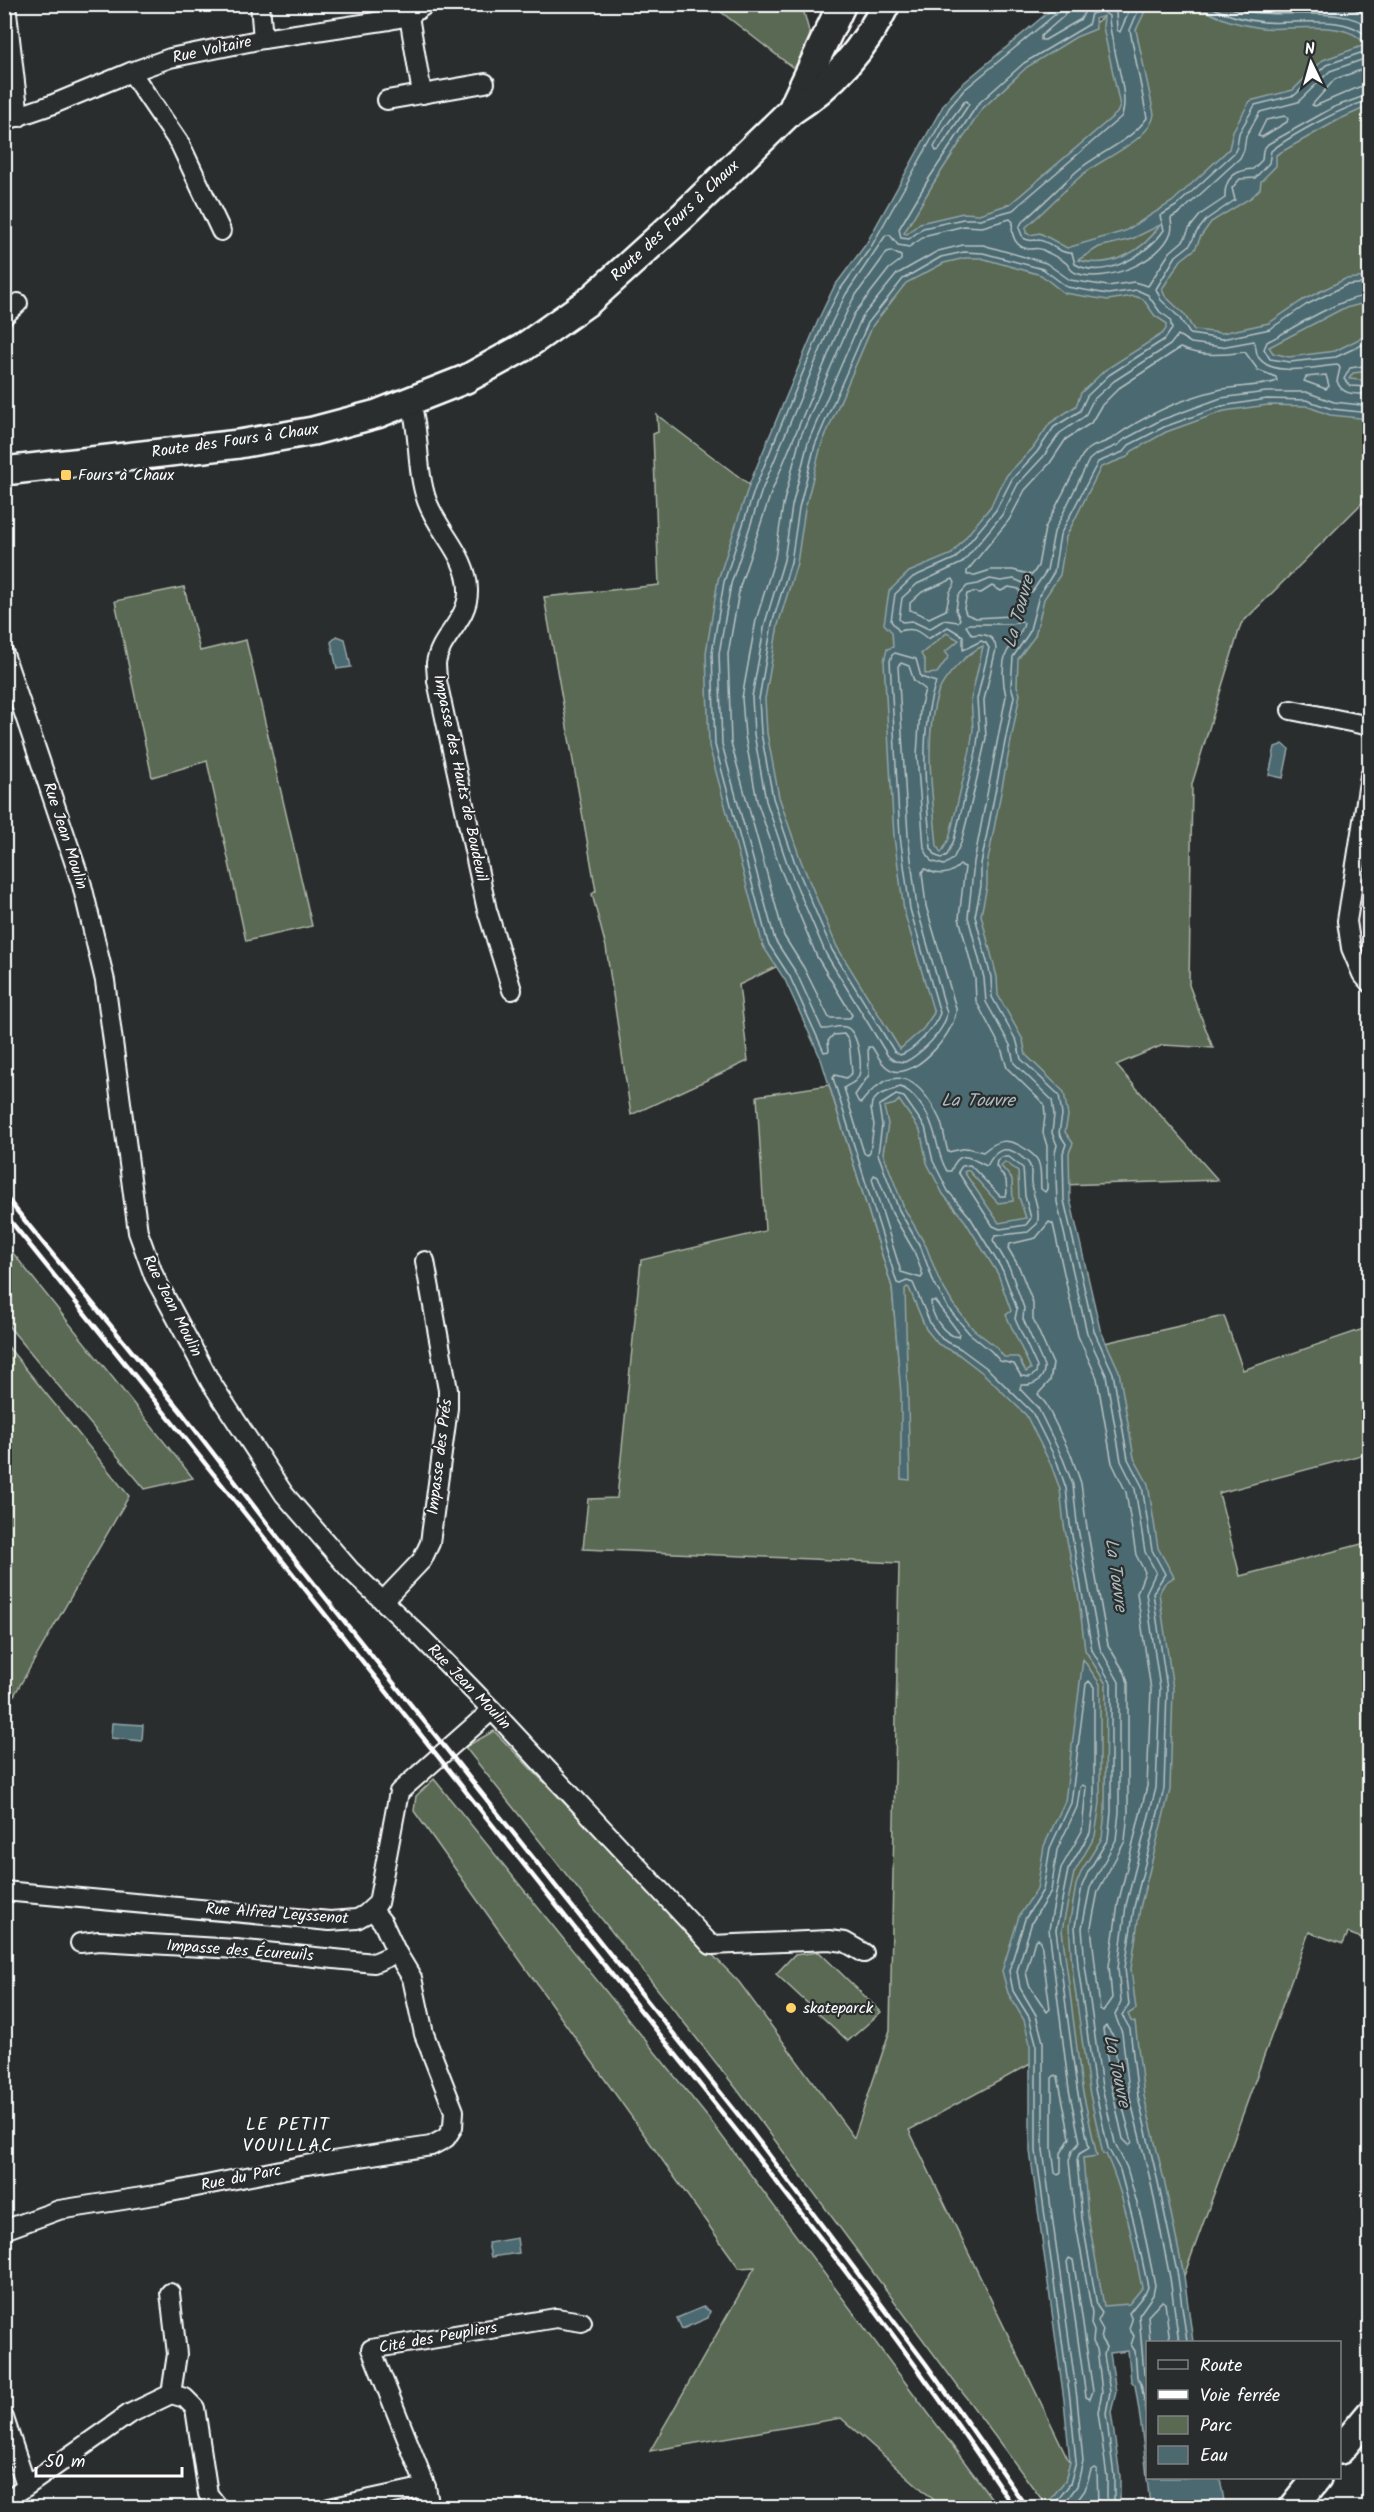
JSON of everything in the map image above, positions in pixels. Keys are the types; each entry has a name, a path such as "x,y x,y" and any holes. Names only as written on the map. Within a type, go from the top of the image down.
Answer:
{"street":[{"path":"6,4 12,119"},
{"path":"260,4 263,39"},
{"name":"Rue Voltaire","path":"12,119 170,58 263,39 409,16 426,4"},
{"name":"Route des Fours à Chaux","path":"791,111 842,4"},
{"name":"Route des Fours à Chaux","path":"4,471 282,437 364,418 411,402 466,379 556,327 589,302 685,214 791,111 810,99 858,51 875,28 886,4"},
{"path":"409,16 422,94"},
{"path":"131,72 180,144 221,231"},
{"path":"387,100 485,83"},
{"path":"4,316 18,303"},
{"name":"Impasse des Hauts de Boudeuil","path":"411,402 427,501 460,559 466,577 468,593 464,612 440,651 436,663 437,681 487,910 512,990"},
{"name":"Rue Jean Moulin","path":"4,654 82,885 105,981 134,1209 142,1247 168,1304 210,1381 262,1463 304,1518 350,1570 492,1710 711,1945 829,1940 845,1942 864,1953"},
{"path":"1290,710 1370,726"},
{"path":"1370,776 1347,921 1351,948 1362,974 1370,982"},
{"name":"Impasse des Prés","path":"382,1601 422,1560 430,1543 448,1408 448,1390 425,1261"},
{"name":"Rue Alfred Leyssenot","path":"4,1891 330,1921 357,1919 372,1909 380,1896 394,1809 399,1792 492,1710"},
{"name":"Rue du Parc","path":"4,2230 58,2210 161,2194 306,2165 431,2146 446,2138 453,2127 454,2111 424,2034 416,1989 383,1923 372,1909"},
{"name":"Impasse des Écureuils","path":"80,1943 99,1941 236,1949 374,1963 397,1953"},
{"path":"170,2293 177,2354 171,2394"},
{"name":"Cité des Peupliers","path":"426,2487 371,2349 556,2318 582,2322"},
{"path":"4,2502 129,2414 171,2394 185,2398 195,2408 208,2494 218,2507"},
{"path":"1341,2449 1370,2414"},
{"path":"4,2418 26,2485"},
{"path":"1293,2508 1316,2479"},
{"path":"329,2508 426,2487 430,2508"}],"green space":[{"path":"712,5 802,5 810,35 796,70"},
{"path":"1124,5 1369,5 1369,496 1241,624 1192,784 1189,985 1213,1048 1163,1045 1116,1065 1218,1180 1062,1185 1100,1344 1224,1316 1243,1370 1369,1327 1369,1453 1219,1493 1240,1576 1369,1542 1369,1941 1348,1933 1343,1944 1309,1932 1184,2276 1088,2326 1036,2061 909,2130 1070,2463 1065,2481 1046,2505 736,2088 465,1747 494,1731 739,1982 854,2138 890,2030 899,1563 583,1549 588,1499 617,1498 641,1260 765,1231 757,1096 829,1085 892,1287 901,1388 901,1275 792,959 739,985 748,1061 631,1115 606,947 592,894 596,891 544,597 659,585 653,434 658,432 657,415 750,485 937,148 993,84"},
{"path":"184,587 200,651 246,640 312,926 246,941 207,761 152,777 115,601"},
{"path":"4,1244 193,1478 145,1489 5,1322"},
{"path":"5,1343 129,1496 5,1711"},
{"path":"434,1779 710,2120 998,2507 942,2507 841,2418 650,2451 755,2267 739,2268 414,1811 416,1796"},
{"path":"819,1952 881,2012 848,2041 776,1974 794,1955"}],"water":[{"name":"La Touvre","path":"1057,5 1148,5 1136,30 1154,114 1151,123 1135,141 1081,176 1026,227 1026,233 1030,235 1040,233 1067,248 1125,231 1172,202 1229,149 1233,131 1250,101 1293,90 1323,60 1365,45 1346,31 1318,28 1262,28 1235,23 1196,5 1369,5 1369,106 1340,119 1276,155 1276,166 1261,181 1260,189 1252,197 1211,222 1195,249 1181,260 1162,289 1165,296 1184,314 1194,330 1222,333 1269,323 1303,300 1345,279 1369,277 1369,302 1342,309 1269,347 1273,353 1289,357 1335,351 1369,334 1369,371 1353,373 1349,379 1369,381 1369,419 1330,415 1306,406 1268,405 1224,411 1166,432 1132,451 1127,457 1101,467 1066,537 1060,575 1044,599 1035,636 1018,659 1017,686 1020,694 987,865 987,886 981,915 997,977 998,995 1023,1040 1026,1055 1064,1092 1068,1116 1065,1132 1073,1143 1069,1153 1070,1199 1100,1329 1119,1371 1134,1458 1148,1484 1158,1548 1174,1577 1165,1583 1159,1593 1173,1689 1170,1790 1140,1908 1131,1969 1136,2009 1128,2014 1131,2021 1135,2022 1144,2096 1184,2276 1193,2341 1146,2341 1146,2470 1140,2415 1135,2385 1131,2381 1128,2351 1110,2353 1116,2392 1111,2412 1120,2476 1120,2507 1044,2507 1065,2481 1070,2462 1064,2400 1030,2151 1030,2044 1024,2020 1008,1993 1002,1971 1019,1916 1037,1889 1044,1846 1065,1801 1083,1659 1100,1684 1100,1803 1095,1836 1074,1873 1062,1930 1082,2088 1097,2156 1083,2158 1088,2217 1104,2306 1129,2304 1142,2288 1123,2203 1113,2170 1106,2154 1103,2154 1089,2090 1072,1967 1069,1926 1076,1885 1082,1870 1102,1838 1105,1812 1106,1684 1085,1650 1060,1489 1051,1465 1026,1415 984,1374 958,1354 938,1344 926,1329 907,1287 905,1289 910,1480 901,1479 901,1394 892,1287 821,1059 785,980 763,946 709,746 706,653 718,580 749,485 834,287 866,244 944,104 960,86","holes":["1104,16 1103,27 1120,106 1117,113 1010,204 979,214 963,213 920,223 907,234 904,233 982,109 1027,67 1076,37 1096,29 1095,19","1160,225 1145,243 1125,256 1102,262 1078,260 1099,247 1132,239","965,258 981,258 1041,275 1064,293 1108,300 1134,296 1143,299 1155,316 1166,323 1166,329 1162,334 1105,370 1081,393 1076,406 1050,423 1033,448 1007,475 991,506 952,554 909,572 889,591 884,624 892,632 893,647 887,649 884,661 894,837 904,911 934,1013 923,1029 900,1049 837,947 801,861 779,797 767,733 765,699 778,625 797,563 805,509 821,446 873,325 906,283 944,263","947,633 959,640 945,652 949,656 937,673 925,674 925,661 921,654","983,646 971,699 973,729 970,750 949,839 941,853 937,846 930,769 933,711 938,693 945,680","899,1100 920,1130 927,1163 943,1194 965,1221 998,1274 1011,1311 1006,1315 1031,1369 1026,1372 1018,1357 1004,1357 995,1346 973,1329 953,1304 939,1280 926,1246 904,1208 883,1153 888,1124 884,1107 895,1104","1005,1162 1018,1171 1019,1197 1026,1218 999,1223 964,1172 968,1170 998,1203 1013,1201 1012,1179 1001,1166"]},
{"path":"337,636 345,639 351,667 337,669 331,642"},
{"path":"1283,744 1289,749 1283,778 1269,775 1275,747"},
{"path":"112,1723 143,1725 142,1741 111,1738"},
{"path":"517,2238 519,2253 491,2257 488,2243"},
{"path":"703,2307 710,2311 708,2318 682,2329 677,2318"},
{"name":"La Touvre","path":"1147,2479 1220,2479 1225,2507 1150,2507"}],"railway":[{"path":"4,1195 183,1414 293,1557 748,2127 926,2364 1027,2508"},
{"path":"4,1213 794,2204 907,2354 1014,2508"}],"place":[{"name":"Fours à Chaux","path":"66,475"},
{"name":"skateparck","path":"791,2008"}],"district":[{"name":"LE PETIT VOUILLAC","path":"288,2135"}]}
